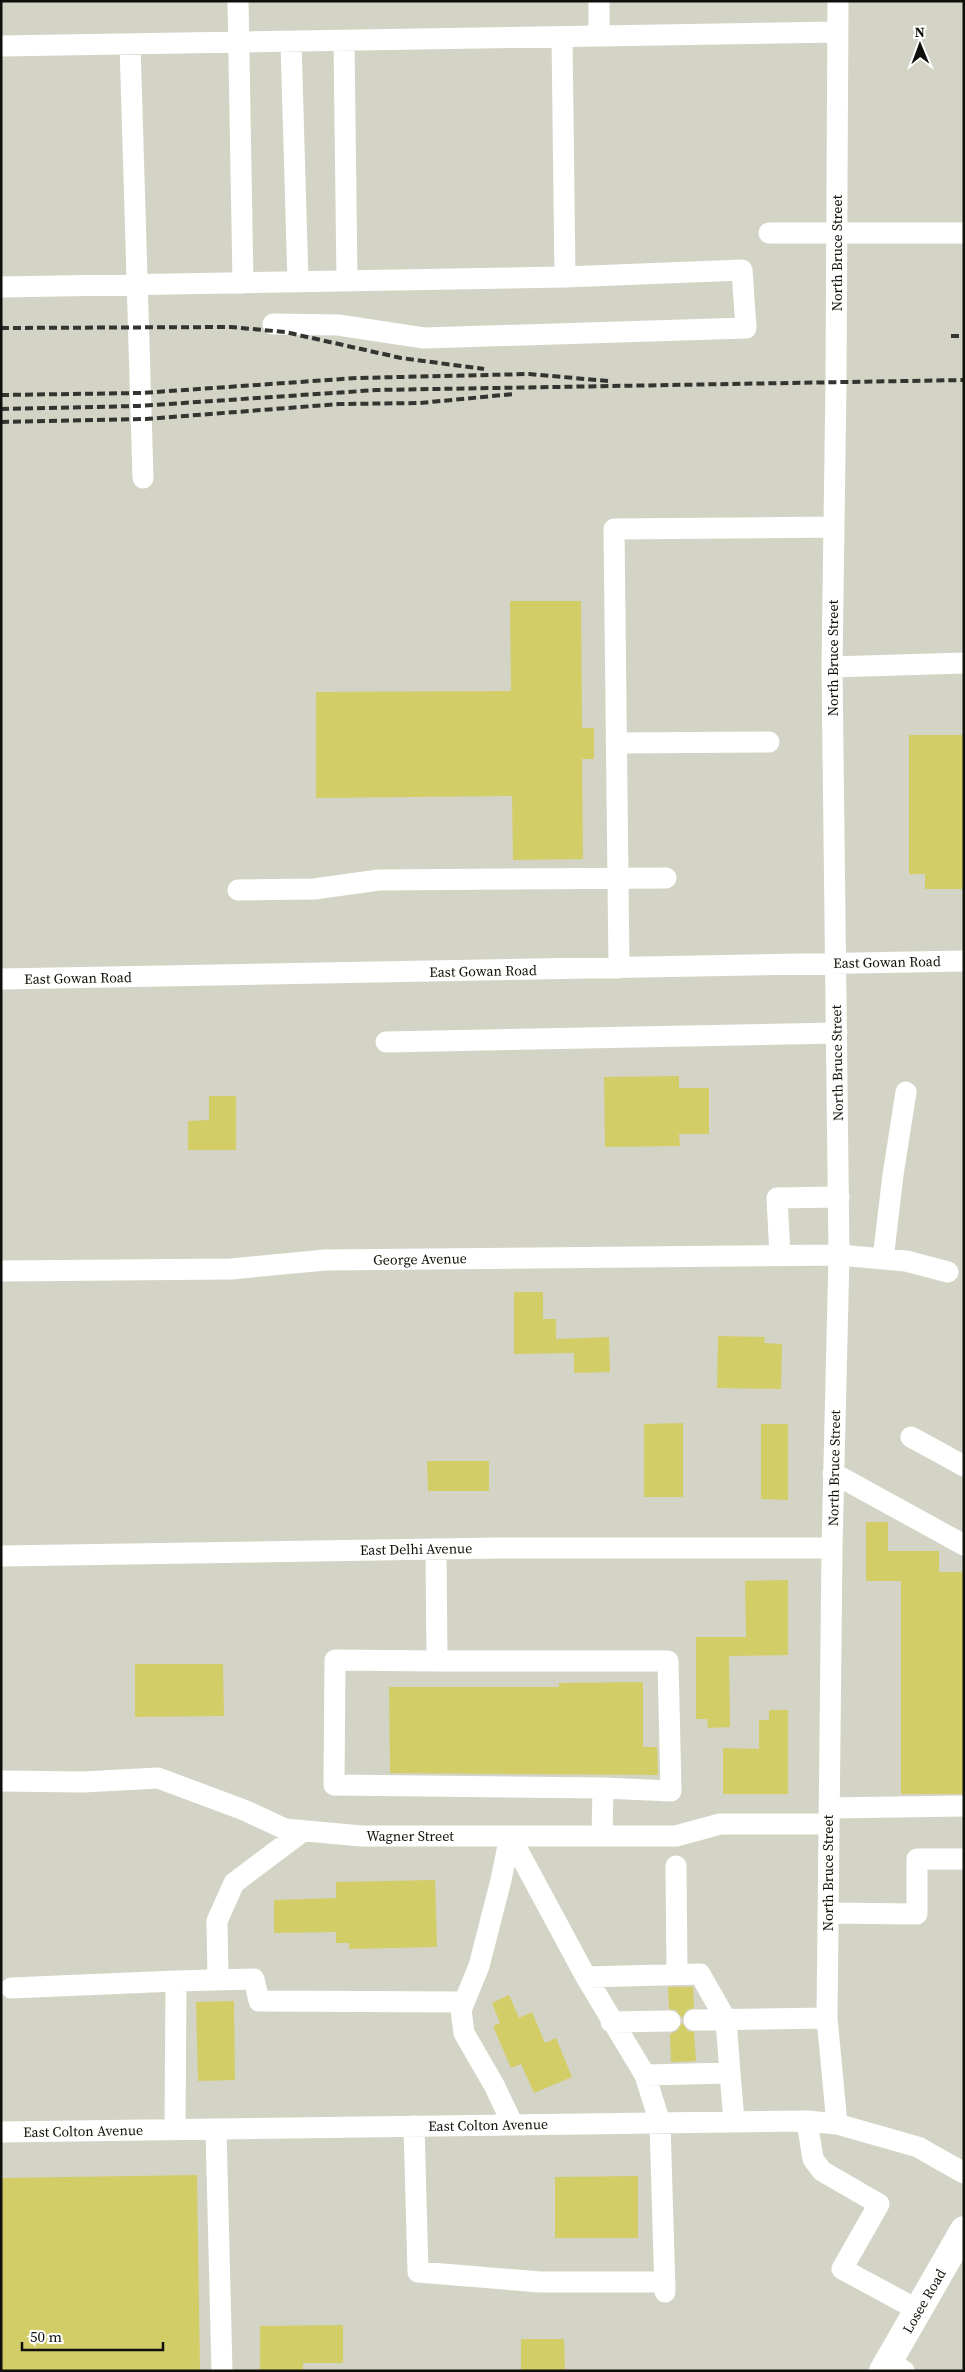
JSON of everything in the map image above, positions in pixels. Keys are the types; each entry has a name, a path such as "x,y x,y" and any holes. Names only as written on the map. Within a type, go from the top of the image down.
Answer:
{"main road":[{"name":"Losee Road","path":"892,2368 918,2310 964,2230"}],"street":[{"path":"238,1 243,282"},
{"path":"599,1 599,36"},
{"name":"North Bruce Street","path":"837,2124 827,2018 833,1473 839,1255 832,667 838,1"},
{"path":"1,46 291,43 838,32"},
{"path":"562,37 565,277"},
{"path":"344,41 346,281"},
{"path":"291,43 298,282"},
{"path":"130,44 143,478"},
{"path":"770,233 964,233"},
{"path":"1,287 565,277 742,270 746,328 424,338 338,324 273,324"},
{"path":"619,968 614,529 834,527"},
{"path":"832,667 964,664"},
{"path":"616,743 769,742"},
{"path":"238,890 314,889 379,880 666,878"},
{"name":"East Gowan Road","path":"1,979 964,961"},
{"path":"386,1042 837,1033"},
{"path":"882,1259 892,1176 906,1092"},
{"path":"780,1256 777,1198 839,1198"},
{"name":"George Avenue","path":"1,1271 231,1269 325,1260 839,1255 906,1261 948,1272"},
{"path":"911,1437 964,1466"},
{"path":"833,1473 964,1545"},
{"name":"East Delhi Avenue","path":"1,1556 436,1549 832,1548"},
{"path":"436,1549 437,1661"},
{"path":"335,1660 437,1661 668,1661 671,1791 603,1788 334,1786 335,1660"},
{"name":"Wagner Street","path":"1,1782 83,1782 158,1778 244,1810 285,1829 361,1836 676,1836 720,1824 964,1806"},
{"path":"602,1836 603,1788"},
{"path":"218,1980 217,1921 234,1883 303,1831"},
{"path":"414,2126 418,2272 540,2282 665,2287 660,2123 645,2075 611,2022 510,1836"},
{"path":"510,1836 479,1966 461,2010 464,2033 494,2085 513,2125"},
{"path":"828,1913 917,1914 917,1860 964,1859"},
{"path":"676,1866 677,1974"},
{"path":"586,1977 700,1974 726,2020 734,2122"},
{"path":"11,1988 254,1979 259,2001 463,2002"},
{"path":"175,2130 176,1981"},
{"path":"694,2020 827,2018"},
{"path":"611,2022 670,2021"},
{"path":"645,2075 730,2073"},
{"path":"807,2120 812,2159 822,2171 879,2204 842,2269 918,2310"},
{"name":"East Colton Avenue","path":"1,2132 807,2120 837,2124 918,2147 964,2173"},
{"path":"216,2129 222,2371"}],"shaded area":[{"path":"1,1 964,1 964,2371 1,2371"}],"building":[{"path":"510,601 581,601 582,728 594,728 594,759 582,759 583,859 513,860 512,796 316,798 316,692 511,691"},
{"path":"909,735 964,735 964,889 925,889 925,874 909,874"},
{"path":"679,1076 679,1088 709,1088 709,1134 679,1134 680,1146 605,1147 604,1077"},
{"path":"209,1096 236,1096 236,1150 188,1150 188,1121 209,1120"},
{"path":"514,1292 543,1292 543,1319 556,1319 556,1339 609,1337 610,1372 574,1373 574,1353 514,1354"},
{"path":"718,1336 765,1337 764,1343 782,1344 781,1389 717,1388"},
{"path":"683,1423 683,1497 644,1497 644,1424"},
{"path":"761,1424 788,1424 788,1500 761,1499"},
{"path":"427,1461 489,1461 489,1491 428,1491"},
{"path":"866,1522 888,1522 888,1551 939,1551 939,1572 964,1572 964,1794 901,1794 901,1581 866,1581"},
{"path":"788,1580 788,1655 729,1656 730,1727 708,1728 707,1719 696,1719 696,1637 746,1637 745,1581"},
{"path":"135,1664 223,1664 224,1716 135,1717"},
{"path":"643,1682 643,1747 657,1747 658,1775 390,1773 389,1687 559,1687 559,1683"},
{"path":"769,1710 788,1710 788,1794 723,1794 723,1748 759,1749 759,1720 769,1720"},
{"path":"435,1880 437,1947 349,1949 349,1943 336,1943 336,1932 274,1933 274,1900 336,1898 336,1882"},
{"path":"668,1987 693,1987 694,2008 687,2010 682,2018 676,2010 669,2009"},
{"path":"509,1995 519,2018 532,2012 545,2043 556,2038 572,2077 534,2093 521,2064 511,2068 493,2026 500,2023 492,2003"},
{"path":"234,2001 235,2080 198,2081 196,2002"},
{"path":"682,2023 688,2031 694,2032 696,2061 671,2062 670,2034 677,2031"},
{"path":"197,2175 200,2371 1,2371 1,2178"},
{"path":"638,2176 638,2238 555,2238 555,2177"},
{"path":"343,2325 343,2363 303,2363 303,2371 260,2371 260,2326"},
{"path":"521,2339 564,2339 565,2371 521,2371"}],"railway":[{"path":"1,328 231,327 285,332 401,358 484,369"},
{"path":"951,336 964,336"},
{"path":"1,395 141,393 357,378 529,374 608,381"},
{"path":"1,409 138,406 377,390 964,380"},
{"path":"1,422 146,419 339,404 420,403 514,394"}]}
